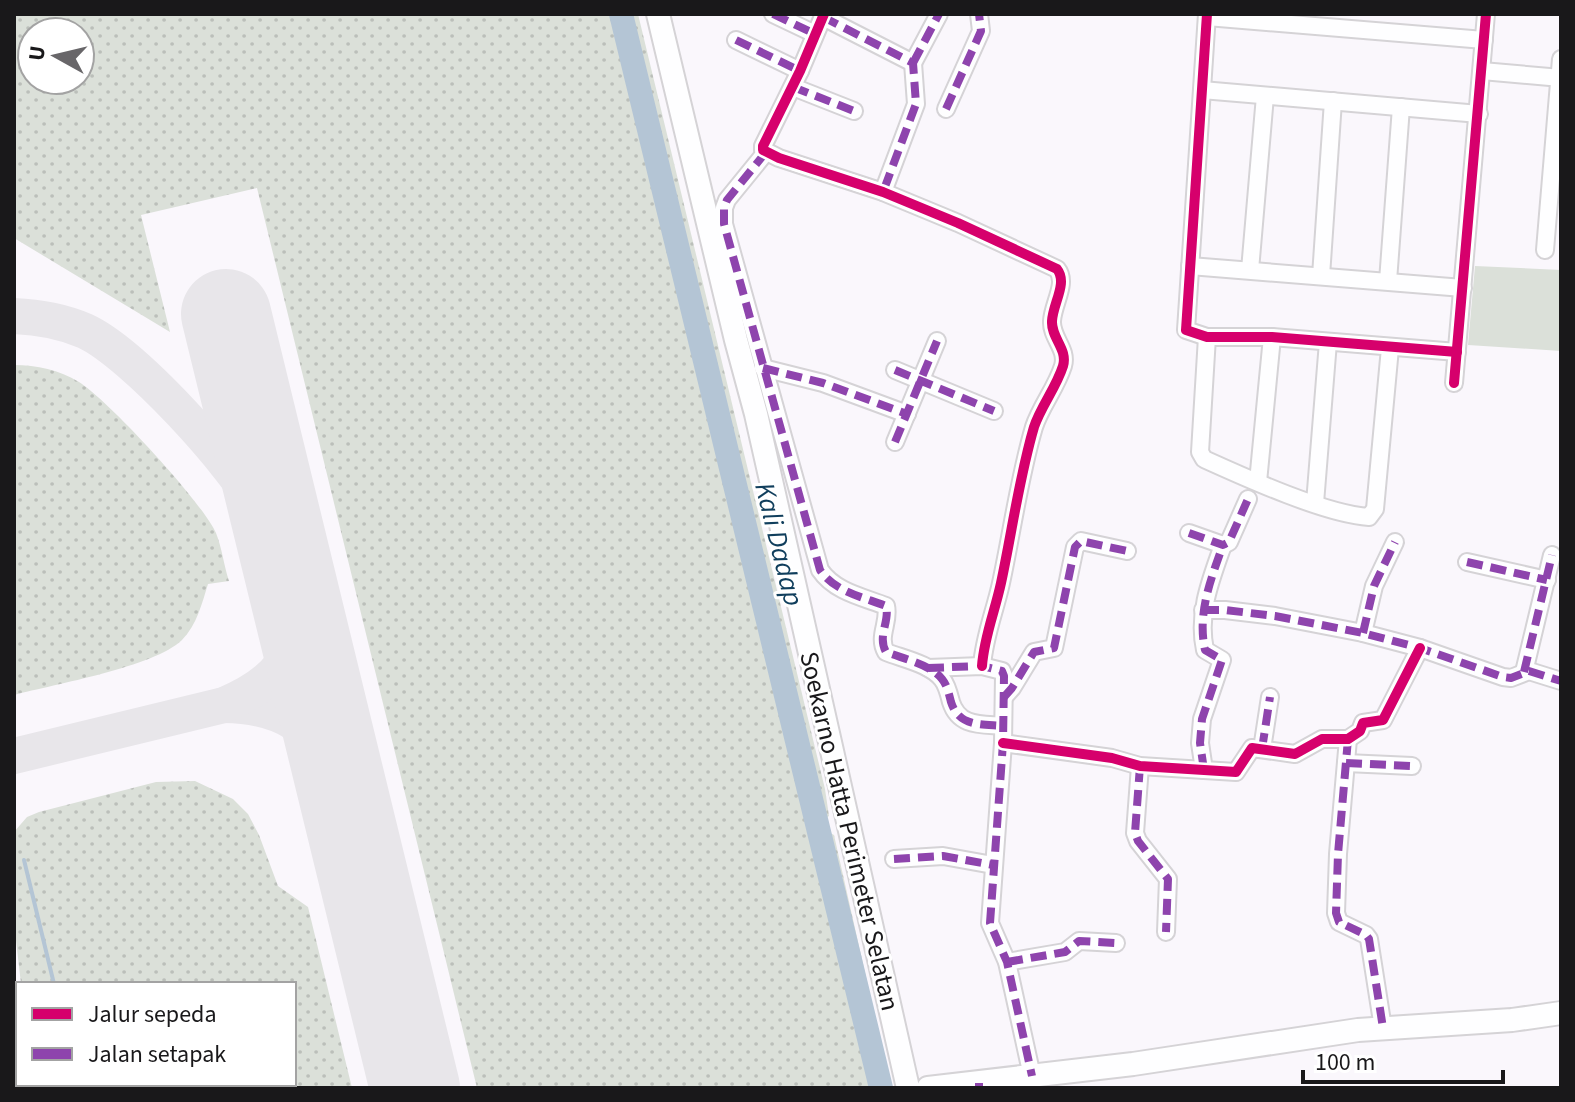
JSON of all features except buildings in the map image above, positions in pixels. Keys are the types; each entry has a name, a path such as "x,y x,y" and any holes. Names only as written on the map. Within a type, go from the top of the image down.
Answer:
{"main road":[{"name":"Soekarno Hatta Perimeter Selatan","path":"658,14 756,414 908,1088"},
{"path":"928,1088 979,1086 1383,1028 1512,1020 1561,1013"}],"street":[{"path":"773,14 815,34"},
{"path":"883,192 916,104 913,63 939,14"},
{"path":"946,109 981,31 979,14"},
{"path":"1454,383 1486,14"},
{"path":"1457,352 1272,337 1207,337 1186,330 1207,15 1484,40"},
{"path":"913,63 824,16 763,146 766,152 883,192 958,223 1057,269 1062,275 1052,328 1065,355 1035,426 999,595 983,649 982,666"},
{"path":"736,40 800,71"},
{"path":"1545,250 1561,59"},
{"path":"1482,71 1560,78"},
{"path":"793,87 854,111"},
{"path":"1202,90 1479,114"},
{"path":"1250,270 1265,96"},
{"path":"1321,276 1333,101"},
{"path":"1388,281 1401,107"},
{"path":"766,152 727,200 724,224 820,570 841,589 886,606 888,618 882,635 886,652 928,668 945,681 953,708 961,719 1003,735 1140,766 1236,772 1252,748 1295,754 1322,739 1348,739 1360,731 1363,723 1383,720 1420,648"},
{"path":"1190,266 1463,288"},
{"path":"1207,337 1200,452 1204,459 1315,503 1369,517 1375,509 1390,348"},
{"path":"1258,482 1272,337"},
{"path":"895,442 937,341"},
{"path":"1315,503 1328,342"},
{"path":"763,368 823,383 907,414"},
{"path":"895,370 994,411"},
{"path":"1204,770 1200,743 1202,719 1222,660 1205,650 1203,610 1223,545 1233,537 1248,499"},
{"path":"1189,533 1223,545"},
{"path":"1004,697 1034,652 1054,648 1075,547 1081,541 1127,551"},
{"path":"1363,633 1374,586 1395,542"},
{"path":"1524,672 1552,555"},
{"path":"1467,562 1547,580"},
{"path":"1203,610 1275,616 1363,633 1420,648 1503,677 1539,672 1561,681"},
{"path":"928,668 982,666 1002,671 1004,676 990,923 1007,962 1032,1076"},
{"path":"1262,749 1270,697"},
{"path":"1348,739 1338,844 1336,913 1339,922 1369,939 1383,1028"},
{"path":"1346,763 1412,766"},
{"path":"1140,766 1135,833 1168,879 1166,932"},
{"path":"894,859 943,856 993,865"},
{"path":"1007,962 1065,952 1079,941 1116,943"}],"shaded area":[{"path":"14,14 638,14 825,789 829,816 823,820 825,830 834,835 891,1088 477,1088 257,188 141,215 170,332 14,238"},
{"path":"1475,266 1561,270 1561,351 1468,345"},
{"path":"14,365 48,369 79,382 132,430 208,519 216,533 229,581 208,584 192,628 168,650 127,666 14,695"},
{"path":"195,781 233,799 248,814 259,835 278,886 308,907 352,1088 46,1088 296,1086 296,982 21,982 14,923 14,832 27,817 39,812 156,782"}],"waterway":[{"name":"Kali Dadap","path":"621,14 881,1088"},
{"path":"24,860 54,982"}],"taxiway":[{"path":"14,316 50,320 85,331 105,343 155,386 207,441 248,493 266,524 294,592"},
{"path":"14,756 224,705 242,697 271,677 289,651 295,636 296,598"},
{"path":"224,705 263,710 294,722 319,745 340,779"}],"runway":[{"path":"226,314 415,1088"}],"marked path":[{"path":"773,14 815,34"},
{"path":"913,63 939,14"},
{"path":"946,109 981,31 979,14"},
{"path":"823,17 913,63 916,104 883,192"},
{"path":"736,40 800,71"},
{"path":"793,87 854,111"},
{"path":"766,152 727,200 724,224 820,570 841,589 886,606 883,640 886,652 937,674 945,684 959,716 972,723 1003,726"},
{"path":"895,442 937,341"},
{"path":"763,368 823,383 907,414"},
{"path":"895,370 994,411"},
{"path":"1189,533 1223,545 1229,542 1248,499"},
{"path":"1004,697 1034,652 1054,648 1075,547 1081,541 1127,551"},
{"path":"1363,633 1374,586 1395,542"},
{"path":"1204,770 1200,743 1202,719 1222,660 1205,650 1204,609 1223,545"},
{"path":"1524,672 1552,555"},
{"path":"1467,562 1547,580"},
{"path":"1203,610 1275,616 1363,633 1420,648 1503,677 1511,678 1529,671 1561,681"},
{"path":"928,668 982,666 1002,671 1004,676 1003,743 990,923 1007,962 1032,1076"},
{"path":"1262,749 1270,697"},
{"path":"1348,739 1336,913 1339,922 1369,939 1383,1028"},
{"path":"1346,763 1412,766"},
{"path":"1140,766 1135,833 1168,879 1166,932"},
{"path":"894,859 943,856 993,865"},
{"path":"1007,962 1065,952 1079,941 1116,943"},
{"path":"979,1083 979,1088"}],"cycle path":[{"path":"824,14 763,150 883,192 958,223 1057,269 1060,275 1061,287 1052,327 1063,354 1063,366 1037,419 1029,446 982,666"},
{"path":"1207,14 1186,330 1207,337 1272,337 1457,352"},
{"path":"1454,383 1486,14"},
{"path":"1003,743 1112,758 1140,766 1236,772 1252,748 1295,754 1322,739 1348,739 1360,731 1363,723 1383,720 1420,648"}]}
